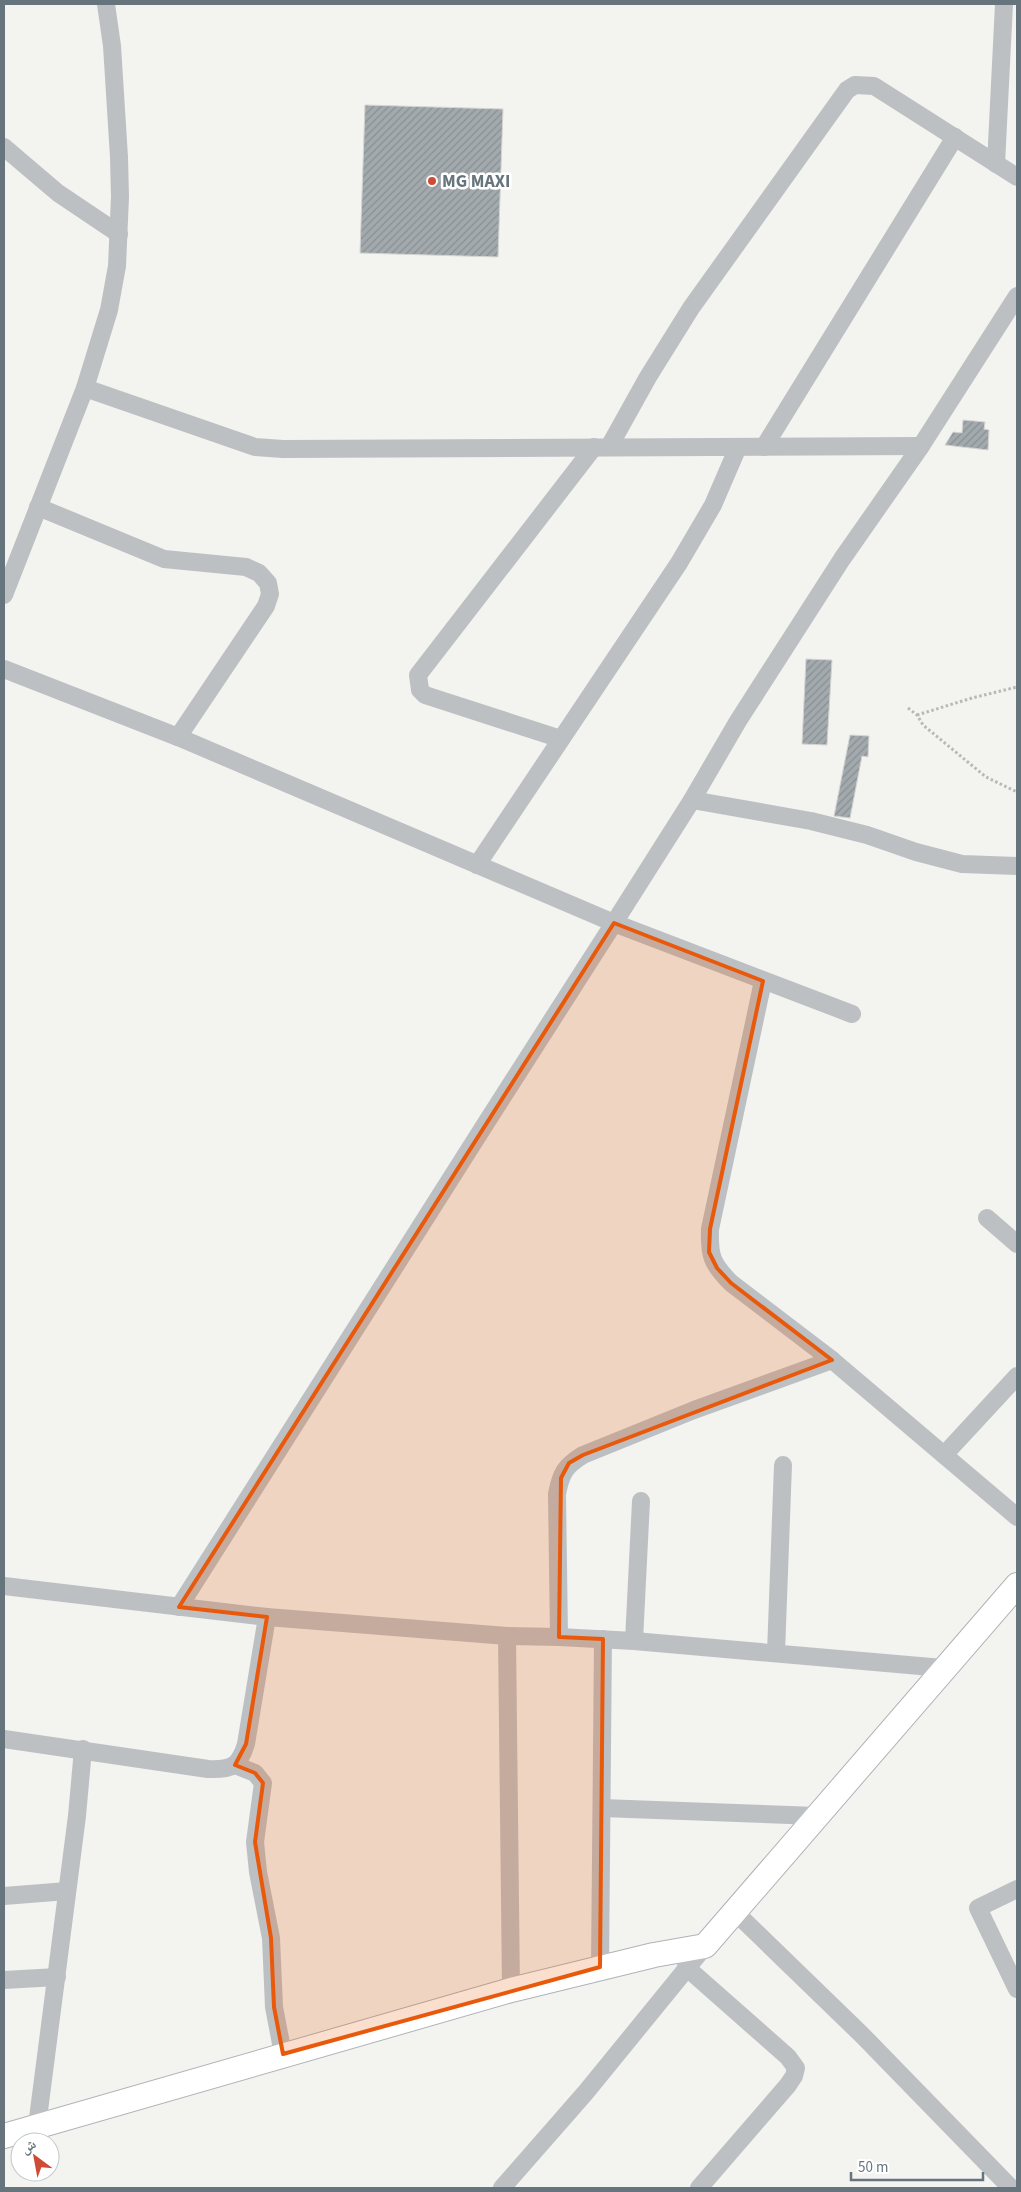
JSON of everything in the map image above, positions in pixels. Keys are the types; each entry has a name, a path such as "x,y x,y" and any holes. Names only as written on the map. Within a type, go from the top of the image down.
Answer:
{"street":[{"path":"4,595 84,388 109,310 117,266 119,234 118,148 112,46 106,4"},
{"path":"996,164 1004,4"},
{"path":"561,739 425,695 420,690 418,676 602,447 691,308 847,90 855,85 874,86 1017,177"},
{"path":"764,447 955,137"},
{"path":"4,147 58,193 119,234"},
{"path":"179,1607 692,800 738,721 837,568 921,446 1017,296"},
{"path":"84,388 255,447 283,449 921,446"},
{"path":"477,865 679,563 713,505 738,447"},
{"path":"38,506 164,559 246,567 259,573 268,583 270,594 266,606 178,737"},
{"path":"4,669 178,737 614,923 852,1014"},
{"path":"692,800 811,821 867,835 962,864 1017,866"},
{"path":"763,981 710,1229 709,1252 717,1268 731,1283 832,1360 1017,1517"},
{"path":"987,1218 1017,1244"},
{"path":"559,1637 557,1494 561,1478 569,1464 583,1455 694,1410 832,1360"},
{"path":"944,1455 1017,1376"},
{"path":"776,1653 783,1465"},
{"path":"634,1642 642,1501"},
{"path":"502,2188 586,2092 686,1967 943,1668 1017,1585"},
{"path":"4,1586 267,1617 507,1636 603,1639 943,1668"},
{"path":"4,1739 83,1749 208,1769 223,1770 235,1765 242,1755 246,1744 267,1617"},
{"path":"507,1636 511,1990"},
{"path":"600,1967 603,1639"},
{"path":"37,2126 77,1816 83,1749"},
{"path":"235,1765 255,1773 263,1783 255,1842 258,1872 271,1938 274,2007 282,2054"},
{"path":"602,1808 817,1816"},
{"path":"1017,1889 978,1908 1017,1989"},
{"path":"4,1896 67,1891"},
{"path":"734,1912 862,2035 1011,2188"},
{"path":"4,2136 282,2054 511,1990 600,1967 705,1946"},
{"path":"686,1967 788,2057 796,2068 794,2076 788,2085 699,2188"},
{"path":"4,1980 57,1977"}],"path":[{"path":"917,715 972,698 1017,688"},
{"path":"908,708 917,715 923,725 986,777 1017,792"}],"highlighted area":[{"path":"614,923 763,981 710,1229 709,1252 717,1268 731,1283 832,1360 583,1455 569,1463 561,1478 559,1637 603,1639 600,1967 283,2054 274,2007 271,1938 255,1842 263,1783 255,1773 235,1765 246,1744 267,1617 179,1607"}],"building":[{"name":"MG MAXI","path":"365,105 503,109 498,257 360,253"},
{"path":"963,420 985,422 984,429 989,430 988,450 945,445 953,432 962,433"},
{"path":"806,659 832,660 827,745 802,744"},
{"path":"850,735 869,736 868,757 862,756 850,818 834,816"}],"place":[{"name":"MG MAXI","path":"432,181"}]}
